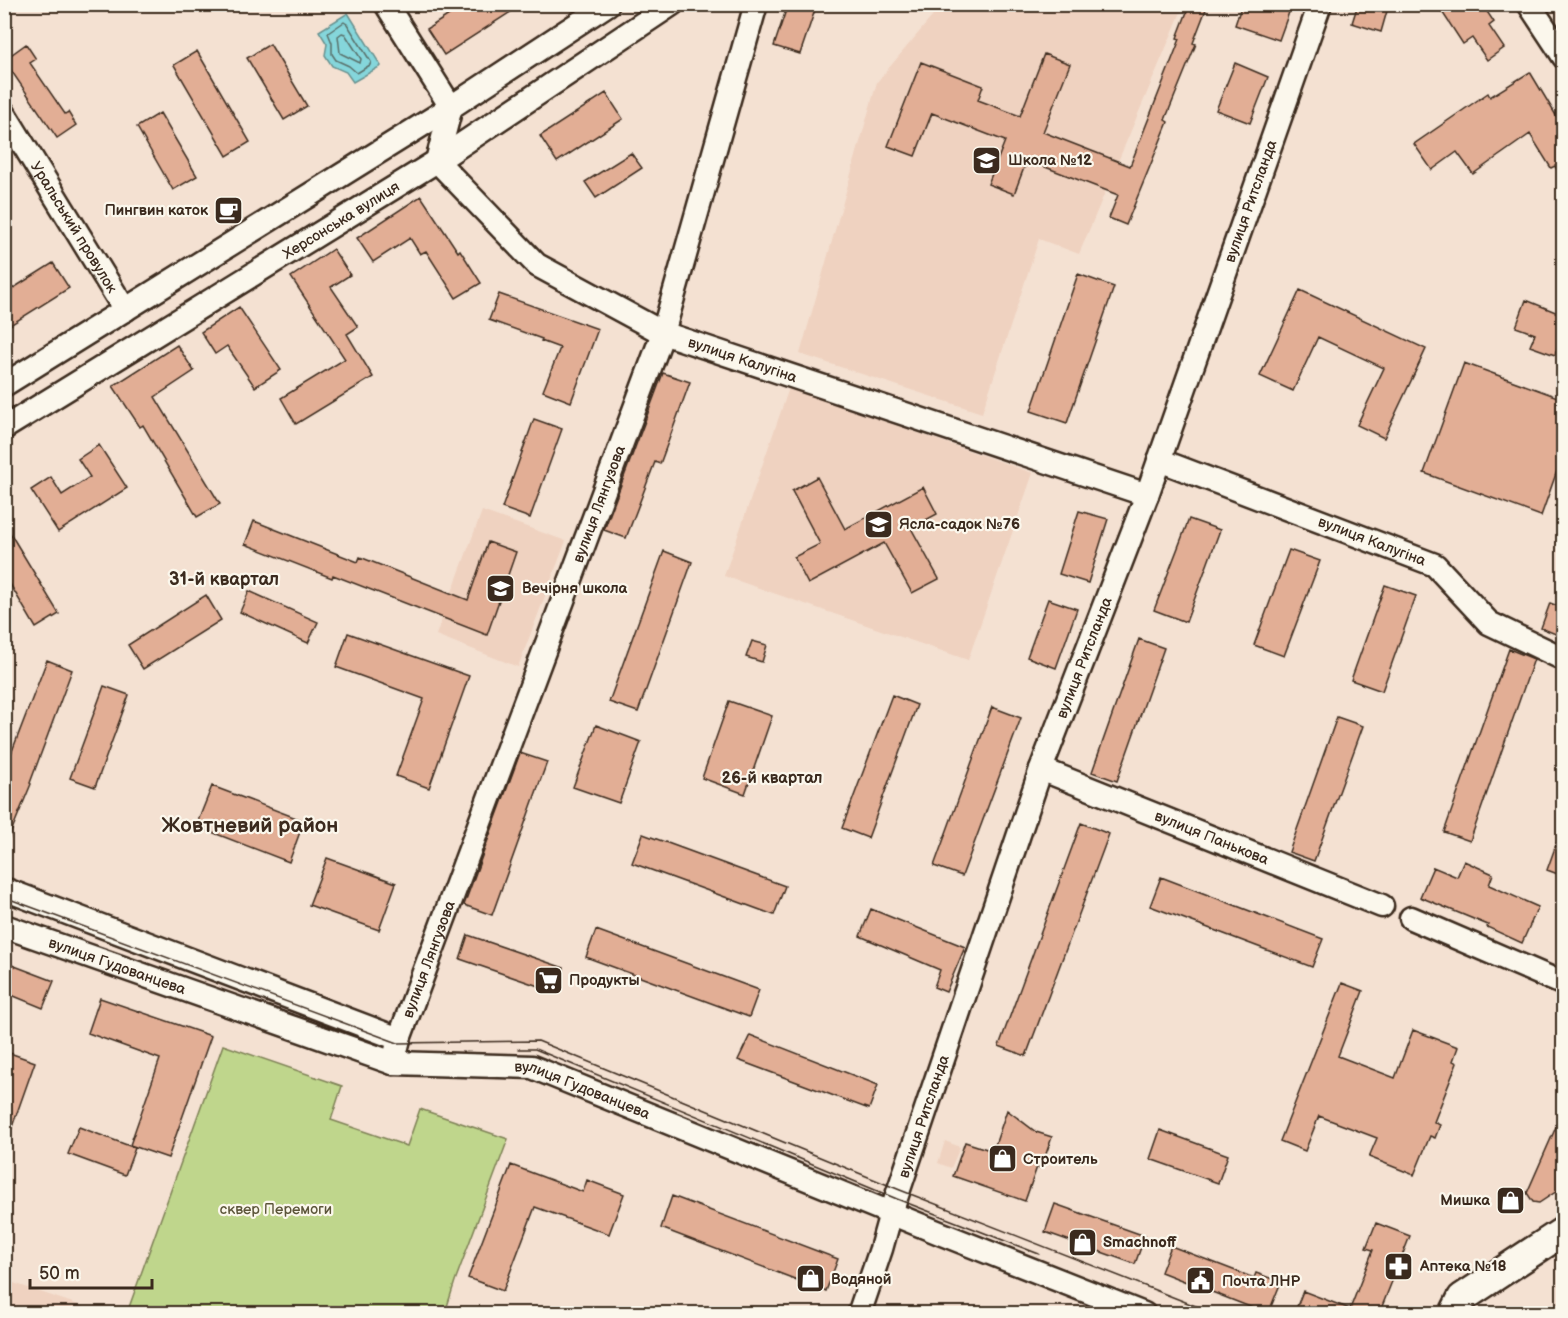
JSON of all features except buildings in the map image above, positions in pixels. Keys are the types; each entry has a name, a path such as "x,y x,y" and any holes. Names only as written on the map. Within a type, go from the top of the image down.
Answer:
{"main road":[{"path":"1454,1314 1462,1298 1563,1232"}],"street":[{"path":"386,4 451,107 437,162"},
{"path":"4,385 451,107 609,4"},
{"name":"Херсонська вулиця","path":"4,428 437,162 672,4"},
{"name":"вулиця Лянгузова","path":"393,1064 399,1039 663,333 756,4"},
{"name":"вулиця Ритсланда","path":"859,1314 1041,769 1147,495 1320,4"},
{"path":"1529,4 1563,57"},
{"name":"Уральський провулок","path":"4,113 124,310"},
{"name":"вулиця Калугіна","path":"437,162 537,265 663,333 1147,495"},
{"name":"вулиця Калугіна","path":"1159,460 1435,565 1489,623 1563,658"},
{"name":"вулиця Панькова","path":"1041,769 1382,906"},
{"name":"вулиця Гудованцева","path":"4,889 399,1039"},
{"path":"1411,918 1563,984"},
{"name":"вулиця Гудованцева","path":"4,926 393,1064 532,1067 1144,1314"}],"shaded area":[{"name":"Школа №12","path":"942,5 1184,5 1079,254 1039,239 982,413 800,354 877,82"},
{"name":"Ясла-садок №76","path":"789,388 1033,473 968,660 724,576"},
{"name":"Вечірня школа","path":"482,511 566,541 518,667 436,635"},
{"path":"945,1141 960,1147 951,1168 938,1163"},
{"path":"5,1280 102,1313 5,1313"}],"green space":[{"name":"сквер Перемоги","path":"223,1045 342,1086 331,1120 407,1146 420,1109 508,1139 445,1313 127,1313"}],"water":[{"path":"348,13 381,66 353,82 346,72 332,66 325,55 327,44 319,31"}],"tram line":[{"path":"4,897 398,1043 538,1041 900,1190 1216,1314"},
{"path":"518,1049 535,1049 897,1199 1039,1254"}],"place":[{"name":"Школа №12","path":"987,160"},
{"name":"Пингвин каток","path":"229,210"},
{"name":"Ясла-садок №76","path":"878,524"},
{"name":"Вечірня школа","path":"501,588"},
{"name":"Продукты","path":"548,980"},
{"name":"Строитель","path":"1002,1159"},
{"name":"Мишка","path":"1511,1200"},
{"name":"Smachnoff","path":"1082,1242"},
{"name":"Аптека №18","path":"1399,1266"},
{"name":"Водяной","path":"810,1279"},
{"name":"Почта ЛНР","path":"1201,1281"}],"district":[{"name":"31-й квартал","path":"224,579"},
{"name":"26-й квартал","path":"772,778"},
{"name":"Жовтневий район","path":"250,825"}]}
